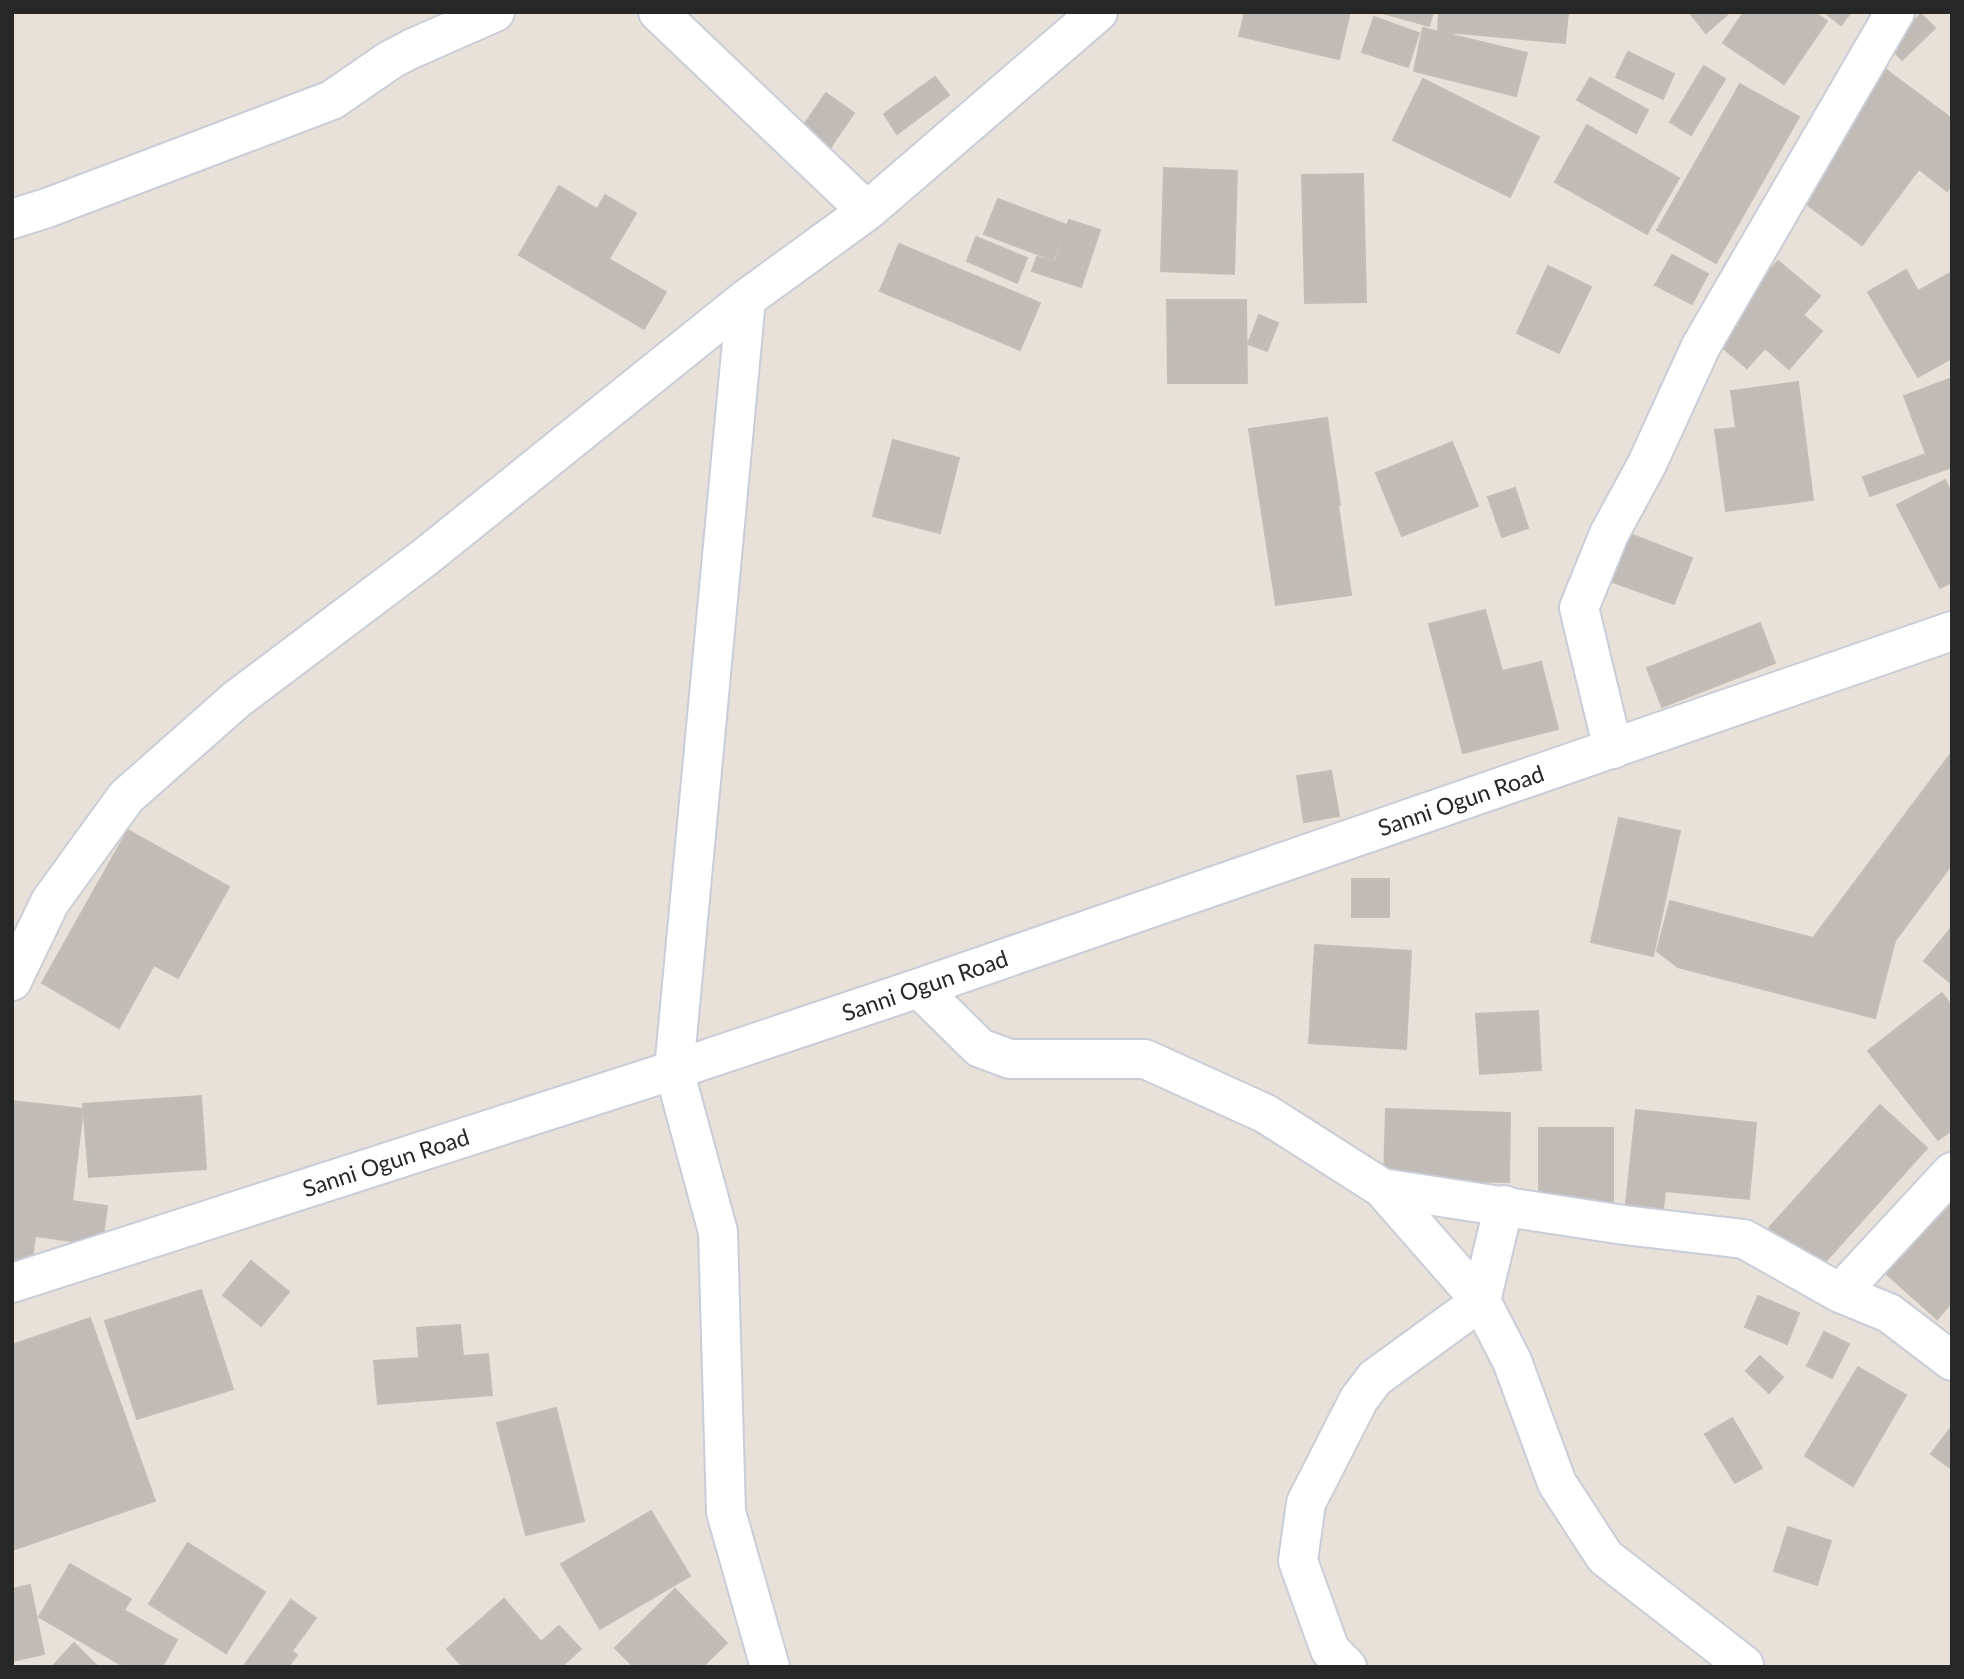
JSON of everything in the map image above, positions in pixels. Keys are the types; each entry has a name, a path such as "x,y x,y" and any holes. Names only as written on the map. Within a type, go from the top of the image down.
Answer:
{"street":[{"path":"12,219 332,100 390,60 495,12"},
{"path":"657,12 867,211"},
{"path":"12,981 50,902 126,797 237,699 424,558 746,299 867,211 1098,12"},
{"path":"1613,749 1579,608 1609,534 1647,464 1701,346 1895,12"},
{"path":"746,299 674,1070 718,1232 726,1512 770,1667"},
{"name":"Sanni Ogun Road","path":"12,1283 674,1070 919,988 1952,632"},
{"path":"919,988 980,1048 1010,1059 1145,1059 1266,1114 1382,1188 1481,1301 1512,1361 1557,1483 1605,1556 1745,1665"},
{"path":"1840,1293 1952,1172"},
{"path":"1382,1188 1624,1225 1744,1239 1840,1293 1889,1313 1952,1361"},
{"path":"1347,1667 1330,1650 1298,1561 1306,1503 1359,1399 1375,1378 1481,1301 1504,1205"}],"building":[{"path":"1245,12 1350,12 1339,59 1239,36"},
{"path":"1379,12 1433,12 1429,26"},
{"path":"1439,12 1568,12 1565,43 1438,31"},
{"path":"1689,12 1730,12 1706,33"},
{"path":"1744,12 1814,12 1827,21 1784,84 1723,43"},
{"path":"1824,12 1851,12 1841,25"},
{"path":"1921,14 1935,28 1902,60 1889,46"},
{"path":"1374,17 1419,33 1408,67 1362,52"},
{"path":"1423,28 1527,53 1516,96 1414,71"},
{"path":"1628,52 1674,74 1663,99 1616,77"},
{"path":"1704,66 1725,79 1691,135 1670,122"},
{"path":"1885,69 1952,119 1952,185 1947,191 1919,169 1862,245 1793,194"},
{"path":"935,77 949,95 897,134 884,114"},
{"path":"1590,78 1648,110 1636,133 1577,100"},
{"path":"1423,79 1539,137 1510,197 1393,140"},
{"path":"1740,84 1799,117 1716,263 1657,230"},
{"path":"826,93 854,113 826,154 797,135"},
{"path":"1587,125 1679,178 1647,234 1555,182"},
{"path":"1164,168 1237,171 1234,274 1161,271"},
{"path":"1363,174 1366,302 1305,303 1302,175"},
{"path":"559,186 597,209 605,195 636,213 609,259 666,292 644,329 519,255"},
{"path":"998,199 1067,225 1053,260 984,234"},
{"path":"1069,220 1100,230 1081,287 1032,271 1037,257 1055,262"},
{"path":"976,237 1027,258 1017,283 967,261"},
{"path":"899,244 1040,303 1020,350 880,291"},
{"path":"1672,255 1708,274 1692,304 1655,285"},
{"path":"1778,261 1820,296 1803,315 1822,331 1789,369 1765,348 1747,368 1711,338"},
{"path":"1548,266 1591,287 1559,353 1517,333"},
{"path":"1906,270 1918,291 1952,272 1952,358 1918,377 1868,292"},
{"path":"1167,300 1246,300 1247,383 1168,383"},
{"path":"1259,315 1278,323 1267,351 1248,344"},
{"path":"1952,378 1952,467 1870,496 1863,477 1926,454 1904,396"},
{"path":"1798,382 1813,500 1726,511 1715,430 1736,428 1731,391"},
{"path":"1327,418 1351,595 1276,605 1249,429"},
{"path":"893,440 959,458 940,533 873,516"},
{"path":"1452,442 1478,506 1402,536 1376,473"},
{"path":"1945,480 1952,494 1952,582 1940,588 1897,505"},
{"path":"1515,488 1528,528 1502,537 1488,497"},
{"path":"1622,531 1692,558 1674,604 1604,579"},
{"path":"1485,610 1502,671 1541,662 1558,729 1463,753 1429,624"},
{"path":"1760,623 1775,663 1662,707 1647,668"},
{"path":"1952,752 1952,864 1895,941 1875,1018 1678,967 1657,951 1670,901 1813,938"},
{"path":"1331,771 1339,816 1304,822 1297,776"},
{"path":"1619,818 1680,831 1653,956 1591,942"},
{"path":"128,830 229,887 178,978 154,965 119,1028 42,983"},
{"path":"1352,879 1389,879 1389,917 1352,917"},
{"path":"1952,927 1952,984 1924,961"},
{"path":"1315,945 1411,951 1406,1049 1309,1043"},
{"path":"1942,993 1952,1006 1952,1130 1938,1140 1868,1051"},
{"path":"1538,1011 1541,1070 1480,1074 1476,1014"},
{"path":"201,1096 206,1169 89,1177 83,1104"},
{"path":"12,1101 83,1109 72,1201 107,1206 102,1245 35,1236 31,1269 12,1267"},
{"path":"1880,1105 1927,1148 1817,1271 1769,1228"},
{"path":"1386,1109 1510,1113 1509,1182 1384,1180"},
{"path":"1636,1110 1756,1123 1749,1199 1665,1191 1661,1226 1624,1222"},
{"path":"1539,1128 1613,1128 1613,1209 1539,1208"},
{"path":"1952,1187 1952,1302 1937,1319 1880,1268"},
{"path":"251,1261 289,1292 261,1326 223,1295"},
{"path":"201,1290 233,1389 137,1419 105,1321"},
{"path":"1758,1296 1799,1313 1787,1344 1745,1327"},
{"path":"90,1318 155,1501 12,1550 12,1345"},
{"path":"460,1325 463,1356 488,1354 492,1395 378,1404 374,1361 419,1358 417,1328"},
{"path":"1824,1332 1849,1344 1832,1378 1807,1366"},
{"path":"1760,1356 1783,1377 1769,1393 1746,1371"},
{"path":"1858,1367 1906,1395 1853,1486 1805,1456"},
{"path":"556,1408 584,1521 526,1535 497,1423"},
{"path":"1732,1418 1762,1468 1735,1483 1705,1434"},
{"path":"1952,1426 1952,1469 1931,1454"},
{"path":"651,1511 690,1576 600,1629 561,1564"},
{"path":"1788,1527 1831,1541 1817,1585 1774,1571"},
{"path":"188,1543 265,1592 226,1653 149,1604"},
{"path":"70,1564 131,1599 124,1610 177,1640 162,1667 125,1667 39,1617"},
{"path":"30,1585 44,1654 12,1661 12,1589"},
{"path":"675,1589 727,1643 702,1667 634,1667 615,1648"},
{"path":"504,1599 541,1642 559,1626 581,1649 561,1667 463,1667 447,1649"},
{"path":"291,1600 316,1618 292,1651 297,1655 288,1667 243,1667"},
{"path":"74,1643 98,1667 52,1667"}]}
